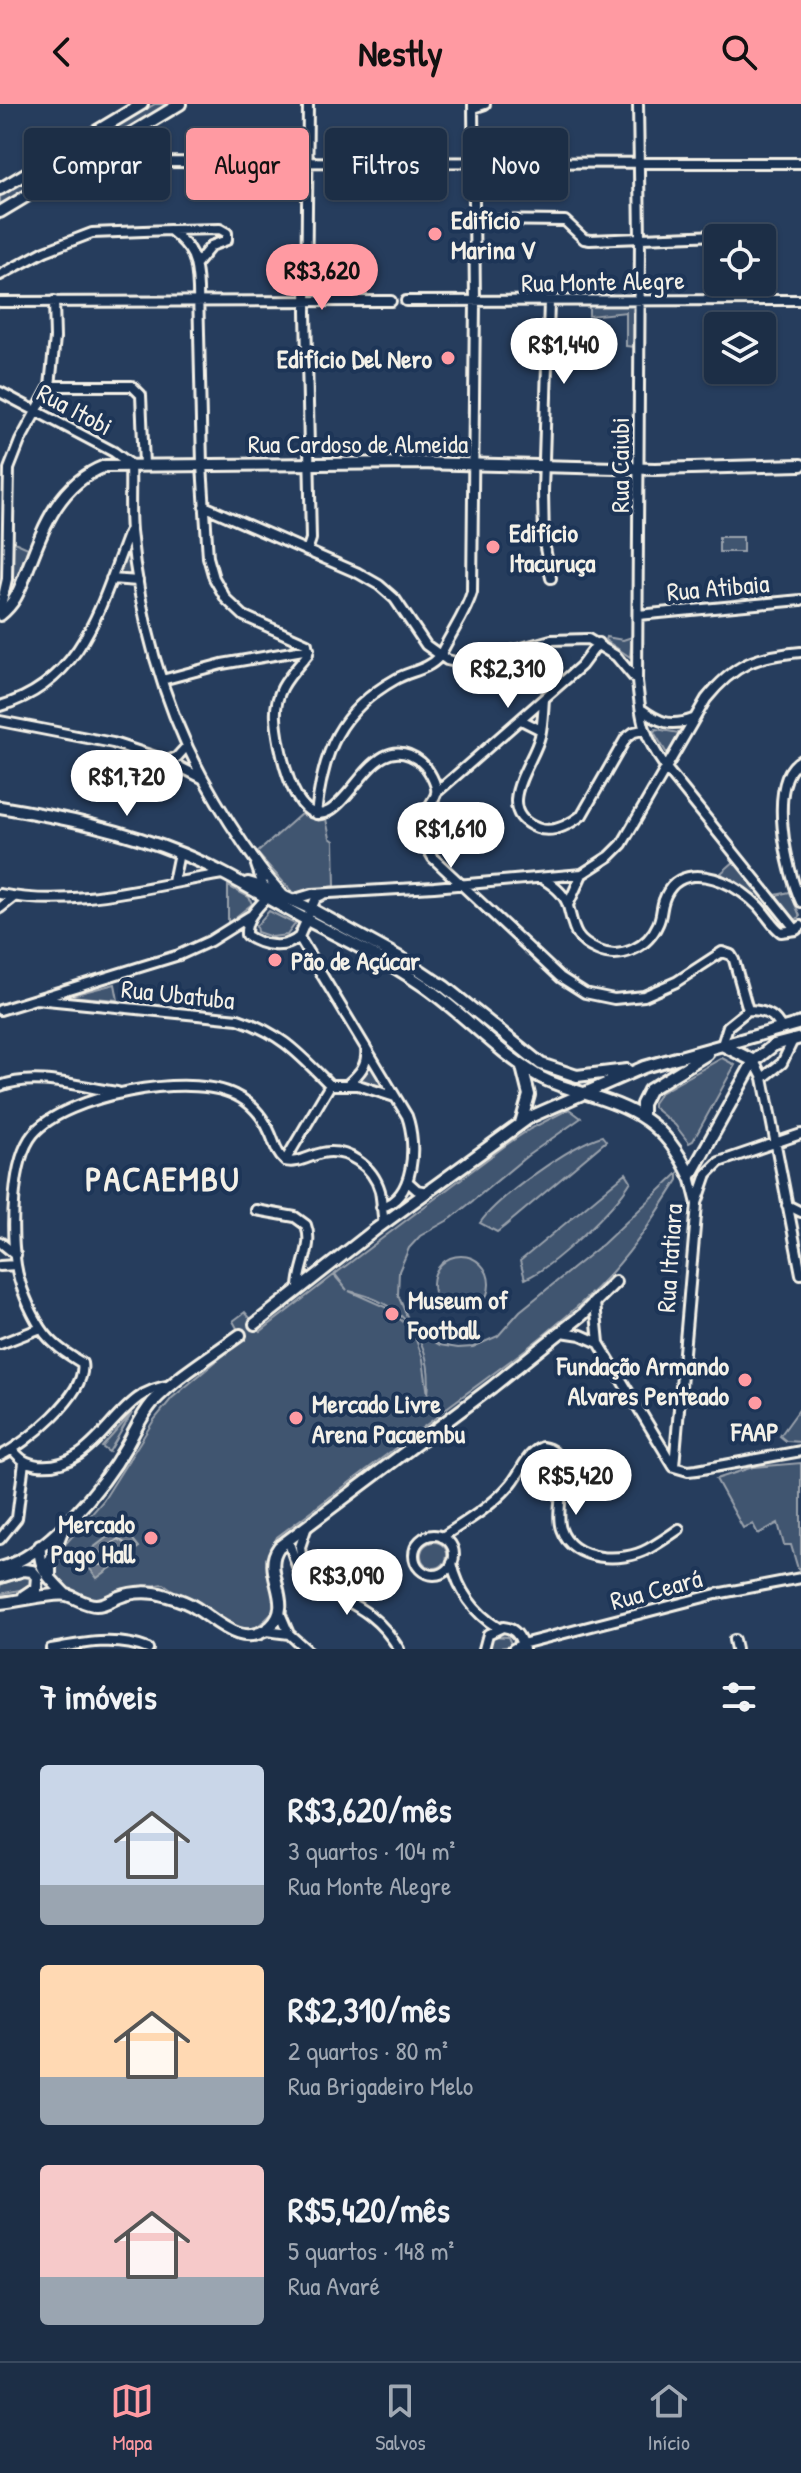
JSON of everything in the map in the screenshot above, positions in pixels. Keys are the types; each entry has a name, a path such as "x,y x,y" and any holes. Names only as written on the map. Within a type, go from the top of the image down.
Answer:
{"main road":[{"path":"0,189 142,104"},
{"path":"140,128 180,104"},
{"path":"0,212 24,198"},
{"name":"Rua Cardoso de Almeida","path":"0,613 13,605 49,518 66,491 94,470 105,466 311,463 639,469 801,465"},
{"path":"0,807 80,823 179,853 238,882 288,898 308,914 423,985 537,1076 642,1116 655,1125 676,1149 690,1176"},
{"path":"266,892 406,961 541,1064 565,1074 590,1077 644,1067 801,1023"},
{"path":"690,1176 754,1061 774,1045 797,1039"},
{"path":"722,1045 754,1061"},
{"path":"642,1116 642,1104 649,1090 722,1045"},
{"path":"521,1065 529,1095 521,1123"},
{"path":"255,1324 380,1226 521,1123 644,1067"},
{"path":"676,1149 689,1154 702,1154"},
{"path":"40,1546 40,1563 50,1578 66,1595 83,1603 99,1605 128,1594 161,1594 193,1606 231,1634 245,1637 266,1631 273,1626 282,1605 274,1572 274,1556 279,1547 562,1332 615,1282"},
{"path":"0,1568 22,1561 72,1516 113,1465 152,1403 240,1335"},
{"path":"32,1599 50,1578 54,1547 72,1516"},
{"path":"0,1577 28,1570 37,1577 35,1590 4,1603"},
{"path":"4,1603 66,1595"}],"street":[{"path":"308,104 308,128"},
{"path":"473,128 473,106 485,104"},
{"name":"Rua Caiubi","path":"638,104 637,681 643,730"},
{"path":"309,162 463,164"},
{"path":"568,164 801,163"},
{"path":"307,200 306,301 311,539 307,551"},
{"path":"316,814 319,785 327,756 351,713 379,688 424,668 440,656 462,619 472,592 473,200"},
{"path":"473,220 560,221 573,226 587,240 704,236"},
{"path":"0,275 45,251 92,233 220,229 227,233 227,240 211,246 197,263"},
{"path":"170,230 191,250 197,263 202,465 208,557 214,578 226,599 256,623 307,644 309,649 305,658 287,677 277,698 275,712 292,788 300,803 316,814"},
{"name":"Rua Monte Alegre","path":"406,301 801,300"},
{"path":"0,613 7,579 9,469 50,386 55,338 54,301"},
{"path":"0,314 1,302 391,301"},
{"path":"549,302 544,543 551,578"},
{"path":"50,386 137,388 141,395 144,465"},
{"name":"Rua Itobi","path":"0,392 114,452 130,464"},
{"path":"130,464 131,529 138,581 162,680 187,746 203,778 255,861 288,898 582,874 622,844 694,718 716,687 747,662 773,654 801,652"},
{"path":"204,506 379,585 402,607 430,650 440,656 464,664 551,640 588,639 616,656 637,681"},
{"path":"0,706 33,693 54,678 75,656 88,637 131,529"},
{"path":"111,579 138,581"},
{"name":"Rua Atibaia","path":"638,615 801,600"},
{"path":"598,643 581,666 436,793 425,816 424,839 428,851 442,868 560,977 585,993 601,998 631,998 664,989 718,953 727,953 734,960 748,1010"},
{"path":"162,680 234,661 309,649"},
{"path":"544,699 535,752 516,788 516,800 527,822 548,830 563,827 582,815 626,738 643,730 666,768 799,928 786,933 777,930 763,912 730,885 704,875 691,876 676,883 666,895 658,924 650,937 633,950 602,952 581,940 569,918 569,899 582,874"},
{"path":"641,709 662,723 694,718"},
{"path":"521,720 541,730"},
{"path":"0,721 113,743 168,761 203,778"},
{"path":"168,761 177,757 187,746"},
{"path":"316,814 333,809 373,764 396,753 411,756 423,764 436,793"},
{"path":"801,760 786,775 783,809 786,854 801,902"},
{"path":"173,882 179,853"},
{"path":"246,935 250,916 266,892 255,861"},
{"path":"434,887 442,868"},
{"path":"0,894 14,897 87,897 222,874"},
{"path":"542,879 561,893 568,906"},
{"path":"483,905 482,893 487,883"},
{"path":"222,934 246,935 255,941 288,944 299,937 316,898 323,895"},
{"path":"0,908 14,897"},
{"path":"0,1010 179,955 250,916"},
{"path":"299,937 411,1127 412,1146 407,1181 394,1202 381,1207"},
{"name":"Rua Ubatuba","path":"36,999 238,1019 263,1028 289,1044 330,1085"},
{"path":"722,1045 728,1026 748,1010 764,1011 774,1017 781,1028"},
{"path":"763,1078 782,1063 797,1039"},
{"path":"348,1084 363,1070 366,1047"},
{"path":"754,1061 763,1078 801,1274"},
{"path":"0,1086 36,1080 120,1093"},
{"path":"285,1161 330,1085 348,1084 395,1097"},
{"path":"0,1456 37,1432 65,1402 83,1375 82,1363 56,1345 41,1328 16,1260 15,1189 19,1163 27,1144 40,1127 51,1120 86,1103 120,1093 177,1086 220,1089 244,1100 261,1117 285,1161 295,1162 330,1152 352,1157 372,1175 380,1192 380,1226"},
{"path":"697,1204 707,1174 713,1167 727,1159 801,1134"},
{"name":"Rua Itatiara","path":"674,1467 697,1204 690,1176"},
{"path":"407,1181 417,1190 427,1192"},
{"path":"787,1205 801,1212"},
{"path":"256,1210 293,1216 306,1225 309,1239 299,1288"},
{"path":"0,1242 16,1260"},
{"path":"0,1266 16,1260"},
{"path":"595,1303 596,1339 674,1467 697,1470 801,1451"},
{"path":"0,1344 41,1328"},
{"path":"562,1332 596,1339"},
{"path":"13,1450 24,1462 47,1466 77,1457 93,1445 137,1398 155,1388 173,1384"},
{"path":"655,1435 669,1439 675,1437"},
{"path":"456,1582 425,1572 416,1563 415,1550 426,1537 442,1537 498,1497 510,1486 530,1455 542,1447 552,1450 559,1460 559,1525 564,1536 575,1547 595,1556 630,1555 648,1549 679,1529"},
{"path":"0,1539 17,1518 24,1462"},
{"path":"305,1577 300,1547 307,1526"},
{"path":"442,1537 453,1551 456,1582 481,1617 497,1627 513,1630 523,1647"},
{"path":"288,1540 295,1567 305,1577 368,1612 391,1634 399,1649"},
{"path":"438,1574 452,1563"},
{"name":"Rua Ceará","path":"513,1649 716,1594 801,1578"},
{"path":"280,1613 289,1634 306,1649"},
{"path":"481,1617 484,1644"},
{"path":"484,1644 497,1627"},
{"path":"266,1631 289,1634"},
{"path":"51,1649 102,1642 130,1643 148,1649"}],"shaded area":[{"path":"155,104 172,104 132,128 115,128"},
{"path":"24,182 24,193 0,208 0,196"},
{"path":"635,304 635,347 626,346 626,312 589,316 589,305"},
{"path":"719,537 743,537 743,552 719,552"},
{"path":"129,540 134,577 115,576"},
{"path":"12,541 28,548 17,578 10,584"},
{"path":"606,637 623,640 632,637 630,657 605,640"},
{"path":"656,729 679,733 669,752 654,732"},
{"path":"301,814 318,821 326,819 330,838 334,841 335,886 293,893 257,853"},
{"path":"735,861 784,921 778,926 742,887 735,887 721,873"},
{"path":"228,886 249,897 252,904 228,923"},
{"path":"790,892 800,916 796,920 776,895"},
{"path":"269,911 295,924 287,935 272,937 257,932 256,926"},
{"path":"115,984 118,1000 68,996"},
{"path":"722,1058 735,1065 693,1141 689,1143 675,1125 653,1107 653,1103 660,1093"},
{"path":"370,1062 387,1090 357,1081 366,1073"},
{"path":"569,1109 581,1118 527,1156 452,1218 420,1236 409,1248 399,1271 398,1295 408,1319 422,1335 440,1345 473,1347 498,1336 520,1311 603,1244 678,1173 678,1180 629,1252 571,1312 440,1413 428,1397 438,1416 277,1537 266,1559 274,1611 266,1620 252,1629 235,1630 164,1584 122,1590 102,1599 85,1599 68,1591 56,1579 54,1565 62,1548 103,1501 154,1420 172,1398 243,1339 233,1321 245,1312 261,1331 334,1275 347,1290 335,1274 530,1129","holes":["349,1291 368,1296 399,1314 411,1326 420,1340 429,1375 428,1395 423,1359 412,1329 385,1307"]},
{"path":"602,1136 606,1141 497,1232 480,1223 502,1200 536,1173 572,1150"},
{"path":"626,1173 631,1181 598,1221 551,1263 525,1279 520,1261"},
{"path":"461,1256 481,1264 489,1284 481,1304 461,1312 441,1304 433,1284 441,1264"},
{"path":"801,1407 801,1442 786,1441 780,1436"},
{"path":"132,1413 109,1452 102,1447"},
{"path":"801,1463 801,1569 798,1569 791,1545 784,1545 778,1523 758,1534 753,1524 743,1528 716,1479 753,1467"},
{"path":"434,1542 443,1546 447,1555 443,1564 434,1568 425,1564 421,1555 425,1546"},
{"path":"31,1573 36,1580 29,1588 0,1594 0,1585"},
{"path":"491,1636 508,1637 512,1646 491,1649"}],"water":[{"path":"122,1526 139,1547 97,1578 81,1557"}],"place":[{"name":"Edifício Marina V","path":"435,234"},
{"name":"Edifício Del Nero","path":"448,358"},
{"name":"Edifício Itacuruça","path":"493,547"},
{"name":"Pão de Açúcar","path":"275,960"},
{"name":"Museum of Football","path":"392,1314"},
{"name":"Fundação Armando Alvares Penteado","path":"745,1380"},
{"name":"FAAP","path":"755,1403"},
{"name":"Mercado Livre Arena Pacaembu","path":"296,1418"},
{"name":"Mercado Pago Hall","path":"151,1538"}],"district":[{"name":"PACAEMBU","path":"163,1179"}]}
